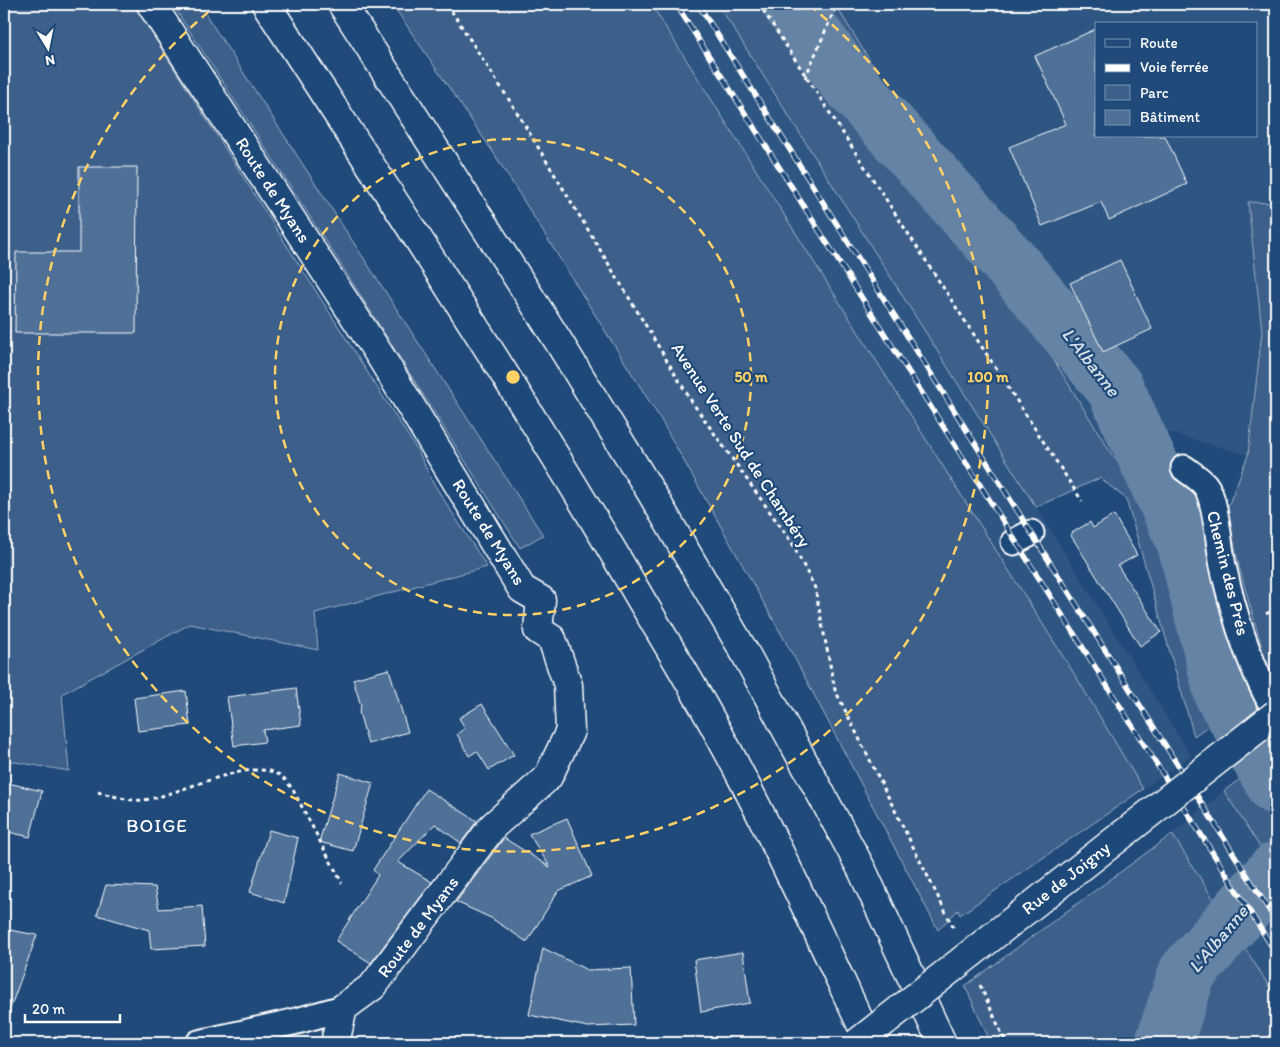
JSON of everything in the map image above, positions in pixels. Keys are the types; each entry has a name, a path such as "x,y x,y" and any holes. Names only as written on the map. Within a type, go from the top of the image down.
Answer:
{"main road":[{"name":"Route de Myans","path":"152,4 379,354 522,589 541,600 538,630 552,638 568,685 570,731 548,777 493,826 373,986 343,1008"},
{"path":"266,4 498,364 597,523 691,684 741,776 785,864 870,1043"},
{"path":"342,4 557,339 652,494 745,653 862,870 942,1043"},
{"name":"Rue de Joigny","path":"857,1043 1276,713"},
{"path":"335,1043 343,1008"}],"street":[{"name":"Chemin des Prés","path":"1184,468 1206,485 1217,522 1223,565 1241,629 1262,687 1276,713"},
{"path":"199,1043 297,1021 343,1008"}],"path":[{"name":"Avenue Verte Sud de Chambéry","path":"447,4 526,126 692,402 792,543 815,588 835,690 954,929"},
{"path":"759,4 805,78 1082,501"},
{"path":"805,78 837,4"},
{"path":"98,792 141,801 161,797 233,774 257,770 269,771 282,776 292,788 342,883"},
{"path":"979,983 1006,1043"}],"shaded area":[{"path":"651,4 718,4 1036,507 1191,756 1143,789 1078,680"},
{"path":"835,4 1276,4 1276,203 1248,202 1262,331 1248,455 1163,431 1114,458"},
{"path":"1224,791 1276,872 1276,997 1172,834"}],"green space":[{"path":"4,4 133,4 419,453 432,481 487,567 315,613 318,650 190,624 62,694 69,771 4,760"},
{"path":"172,4 199,4 543,535 520,548 340,263"},
{"path":"392,4 651,4 1078,680 1143,789 960,915 958,910 938,930 793,655 661,420 493,152"},
{"path":"718,4 835,4 1114,458 1163,431 1209,524 1255,693 1194,736 1126,499 1100,478 1036,507"},
{"path":"1248,202 1276,203 1276,676 1271,680 1239,567 1227,509 1248,455 1262,331"},
{"path":"1276,752 1276,872 1224,791"},
{"path":"1172,834 1276,997 1276,1043 991,1043 965,986"}],"building":[{"path":"1095,29 1095,138 1166,138 1187,184 1109,220 1101,202 1042,226 1009,147 1066,124 1035,56"},
{"path":"79,167 137,167 136,333 15,333 16,252 79,252"},
{"path":"1120,260 1152,329 1103,352 1070,283"},
{"path":"1114,515 1137,555 1118,566 1161,632 1140,646 1070,534 1090,522 1093,528"},
{"path":"389,669 408,732 368,744 359,712 361,706 353,679"},
{"path":"296,688 301,725 263,730 265,742 234,746 227,697"},
{"path":"186,691 190,725 138,731 134,698"},
{"path":"482,704 514,755 489,770 477,751 469,756 457,734 465,728 459,718"},
{"path":"340,773 373,783 353,851 319,842"},
{"path":"4,782 42,791 30,837 4,831"},
{"path":"426,789 477,821 461,843 435,824 398,862 432,882 371,963 336,941 378,875 373,870"},
{"path":"567,818 592,876 558,891 527,942 491,918 456,902 504,838 550,867 529,834"},
{"path":"269,830 298,838 284,903 250,892"},
{"path":"106,885 155,887 159,909 202,906 205,946 151,949 149,930 97,915"},
{"path":"4,929 37,935 7,1017 4,1016"},
{"path":"543,948 587,970 631,968 634,1025 588,1027 529,1015"},
{"path":"743,952 750,1003 701,1012 694,960"}],"waterway":[{"name":"L'Albanne","path":"791,4 844,77 1007,259 1115,388 1186,543 1223,694 1276,786"},
{"name":"L'Albanne","path":"1164,1043 1187,973 1276,871"}],"railway":[{"path":"676,4 1276,953"},
{"path":"698,4 1276,921"}],"district":[{"name":"BOIGE","path":"157,825"}]}
